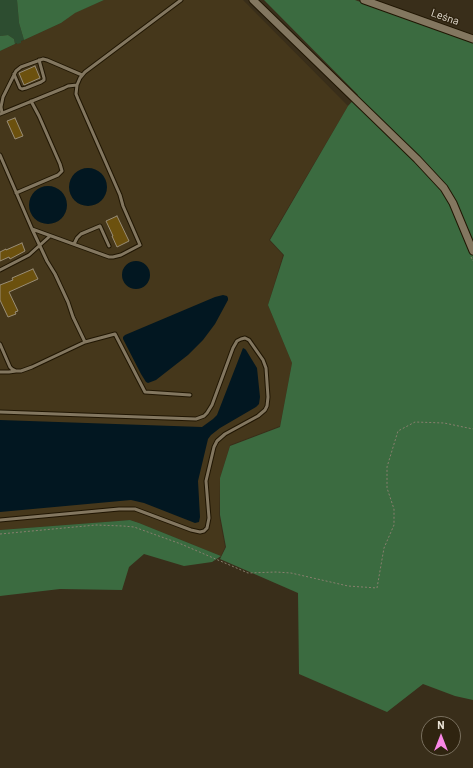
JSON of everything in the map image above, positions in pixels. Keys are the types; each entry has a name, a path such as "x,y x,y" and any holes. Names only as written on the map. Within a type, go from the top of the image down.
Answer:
{"street":[{"path":"253,0 417,159 444,188 453,203 472,253"},
{"name":"Leśna","path":"364,0 473,38"}],"lane":[{"path":"32,229 105,256 113,257 125,253 140,245 76,94 77,85 82,75 181,0"},
{"path":"77,85 68,86 1,113 2,100 14,74 21,67 43,59 82,75"},
{"path":"14,74 20,88 22,89 41,82 44,78 38,60"},
{"path":"16,193 58,175 62,171 51,143 31,101"},
{"path":"0,155 32,229 66,297 73,317 86,342"},
{"path":"74,244 79,236 100,226 109,246"},
{"path":"0,270 29,255 50,236"},
{"path":"0,372 22,371 86,342 114,334 145,392 190,395"},
{"path":"0,412 196,419 208,413 233,348 238,341 245,338 249,340 263,360 266,368 268,398 266,410 225,434 214,448 206,481 209,518 207,528 204,531 200,532 191,530 135,509 0,520"},
{"path":"0,344 10,367 16,371"}],"path":[{"path":"472,253 473,261"},
{"path":"0,534 96,525 134,527 182,544 248,573 291,573 348,586 377,588 384,548 394,525 394,509 387,488 387,467 398,431 415,422 444,423 473,429"}],"shaded area":[{"path":"104,0 243,0 348,106 269,240 283,255 268,305 292,363 280,426 230,445 220,478 219,515 225,547 221,556 130,520 0,530 0,51 61,23 74,13"}],"green space":[{"path":"0,0 17,0 19,23 24,40 21,41 21,43 15,44 14,39 8,35 0,36"},
{"path":"17,0 104,0 75,13 61,23 24,40 19,23"},
{"path":"264,0 355,0 473,42 473,700 455,696 423,684 387,712 299,674 298,593 220,559 226,547 220,515 220,478 230,446 280,427 292,363 268,305 284,255 270,240 348,106 358,95"},
{"path":"8,35 14,39 15,44 0,51 0,36"},
{"path":"130,520 221,556 212,562 184,566 144,554 129,567 122,590 60,589 0,596 0,530"}],"water":[{"path":"84,168 92,168 102,173 106,180 106,194 102,201 92,206 84,206 74,201 72,198 69,191 69,183 74,173 77,171"},
{"path":"44,186 52,186 62,191 66,198 66,212 62,219 52,224 44,224 34,219 32,216 29,209 29,201 34,191 37,189"},
{"path":"136,261 146,265 150,275 146,285 136,289 126,285 122,275 126,265"},
{"path":"223,295 227,296 228,300 215,324 203,340 188,355 156,380 148,383 146,382 123,337 215,297"},
{"path":"243,348 246,350 257,368 260,397 259,404 220,428 208,439 198,481 199,522 195,523 144,503 131,500 0,512 0,420 202,427 217,415"}],"building":[{"path":"35,66 40,78 24,85 19,73"},
{"path":"15,118 23,136 15,139 7,121"},
{"path":"117,216 129,241 117,247 106,221"},
{"path":"22,243 25,251 10,259 9,257 0,261 0,252"},
{"path":"33,269 38,279 9,292 18,311 15,312 16,314 8,317 0,300 0,285"}]}
